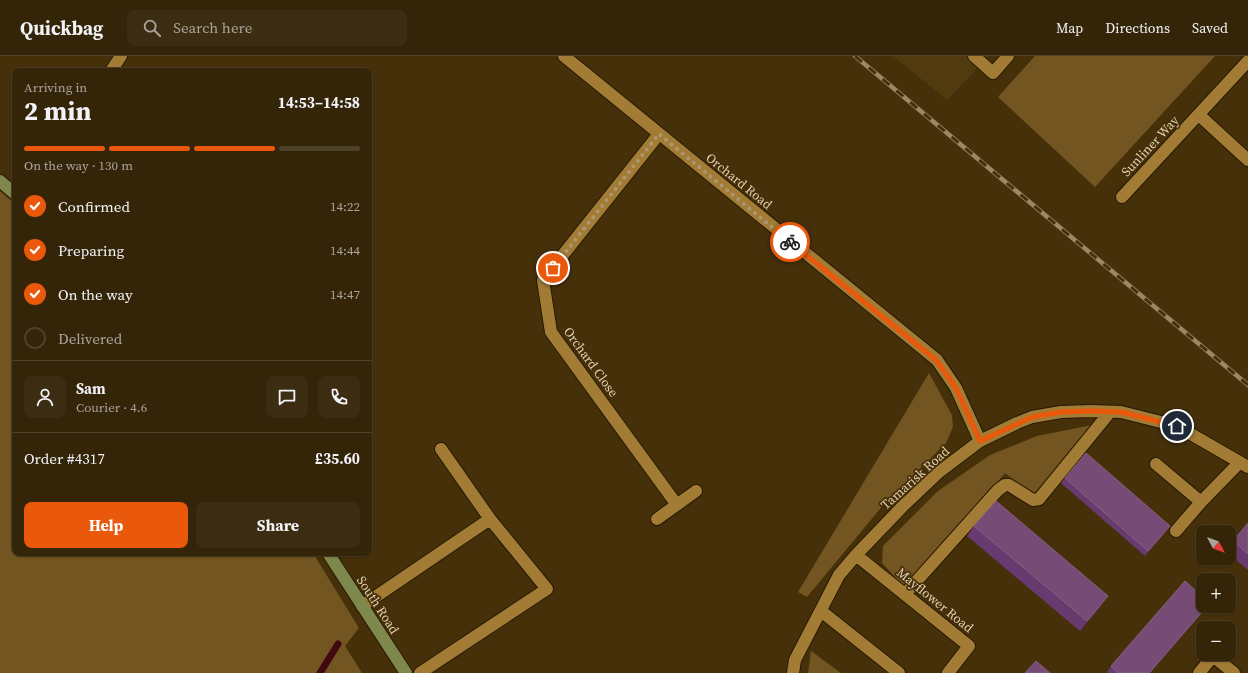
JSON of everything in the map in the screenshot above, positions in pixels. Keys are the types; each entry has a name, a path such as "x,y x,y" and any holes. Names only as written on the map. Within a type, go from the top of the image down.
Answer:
{"main road":[{"path":"0,181 12,191"},
{"name":"South Road","path":"330,556 406,673"}],"street":[{"path":"113,68 121,56"},
{"name":"Orchard Road","path":"564,56 936,360 956,388 980,441"},
{"path":"974,56 993,72 1008,56"},
{"name":"Sunliner Way","path":"1122,197 1248,61"},
{"name":"Sunliner Way","path":"1198,115 1248,160"},
{"name":"Orchard Close","path":"659,134 543,280 551,332 676,505"},
{"name":"Tamarisk Road","path":"793,673 795,660 839,575 856,555 902,507 939,472 980,441 1032,417 1061,412 1121,412 1177,426 1244,465 1201,502 1176,531"},
{"path":"905,594 998,490 1005,485 1009,485 1033,500 1039,499 1110,412"},
{"path":"420,673 547,589 490,519 441,449"},
{"path":"1156,464 1201,502"},
{"path":"657,519 696,491"},
{"path":"362,606 490,519"},
{"name":"Mayflower Road","path":"856,555 970,646 948,673"},
{"path":"821,611 898,673"},
{"path":"1199,673 1213,656 1234,673"}],"shaded area":[{"path":"893,56 989,56 947,100"},
{"path":"1035,56 1215,56 1095,187 998,97"},
{"path":"0,191 12,201 12,556 315,556 359,628 345,646 362,673 0,673"},
{"path":"929,373 952,415 953,427 946,443 884,504 807,597 798,592"},
{"path":"1092,425 1033,495 1005,473 912,586 907,590 882,563 883,546 938,491 990,455 1037,436"},
{"path":"811,651 841,673 808,673"}],"building":[{"path":"1086,453 1170,526 1148,551 1065,478"},
{"path":"996,501 1108,596 1087,621 974,526"},
{"path":"1248,523 1248,554 1236,544 1236,537"},
{"path":"1185,581 1196,591 1196,613 1201,613 1149,673 1118,673 1111,666"},
{"path":"1036,661 1050,673 1025,673"}],"waterway":[{"path":"320,673 338,644"}],"railway":[{"path":"855,56 1248,385"}],"way so far":[{"path":"553,268 659,134 790,242"}],"route":[{"path":"790,242 936,360 956,388 980,441 1032,417 1061,412 1121,412 1177,426"}]}
